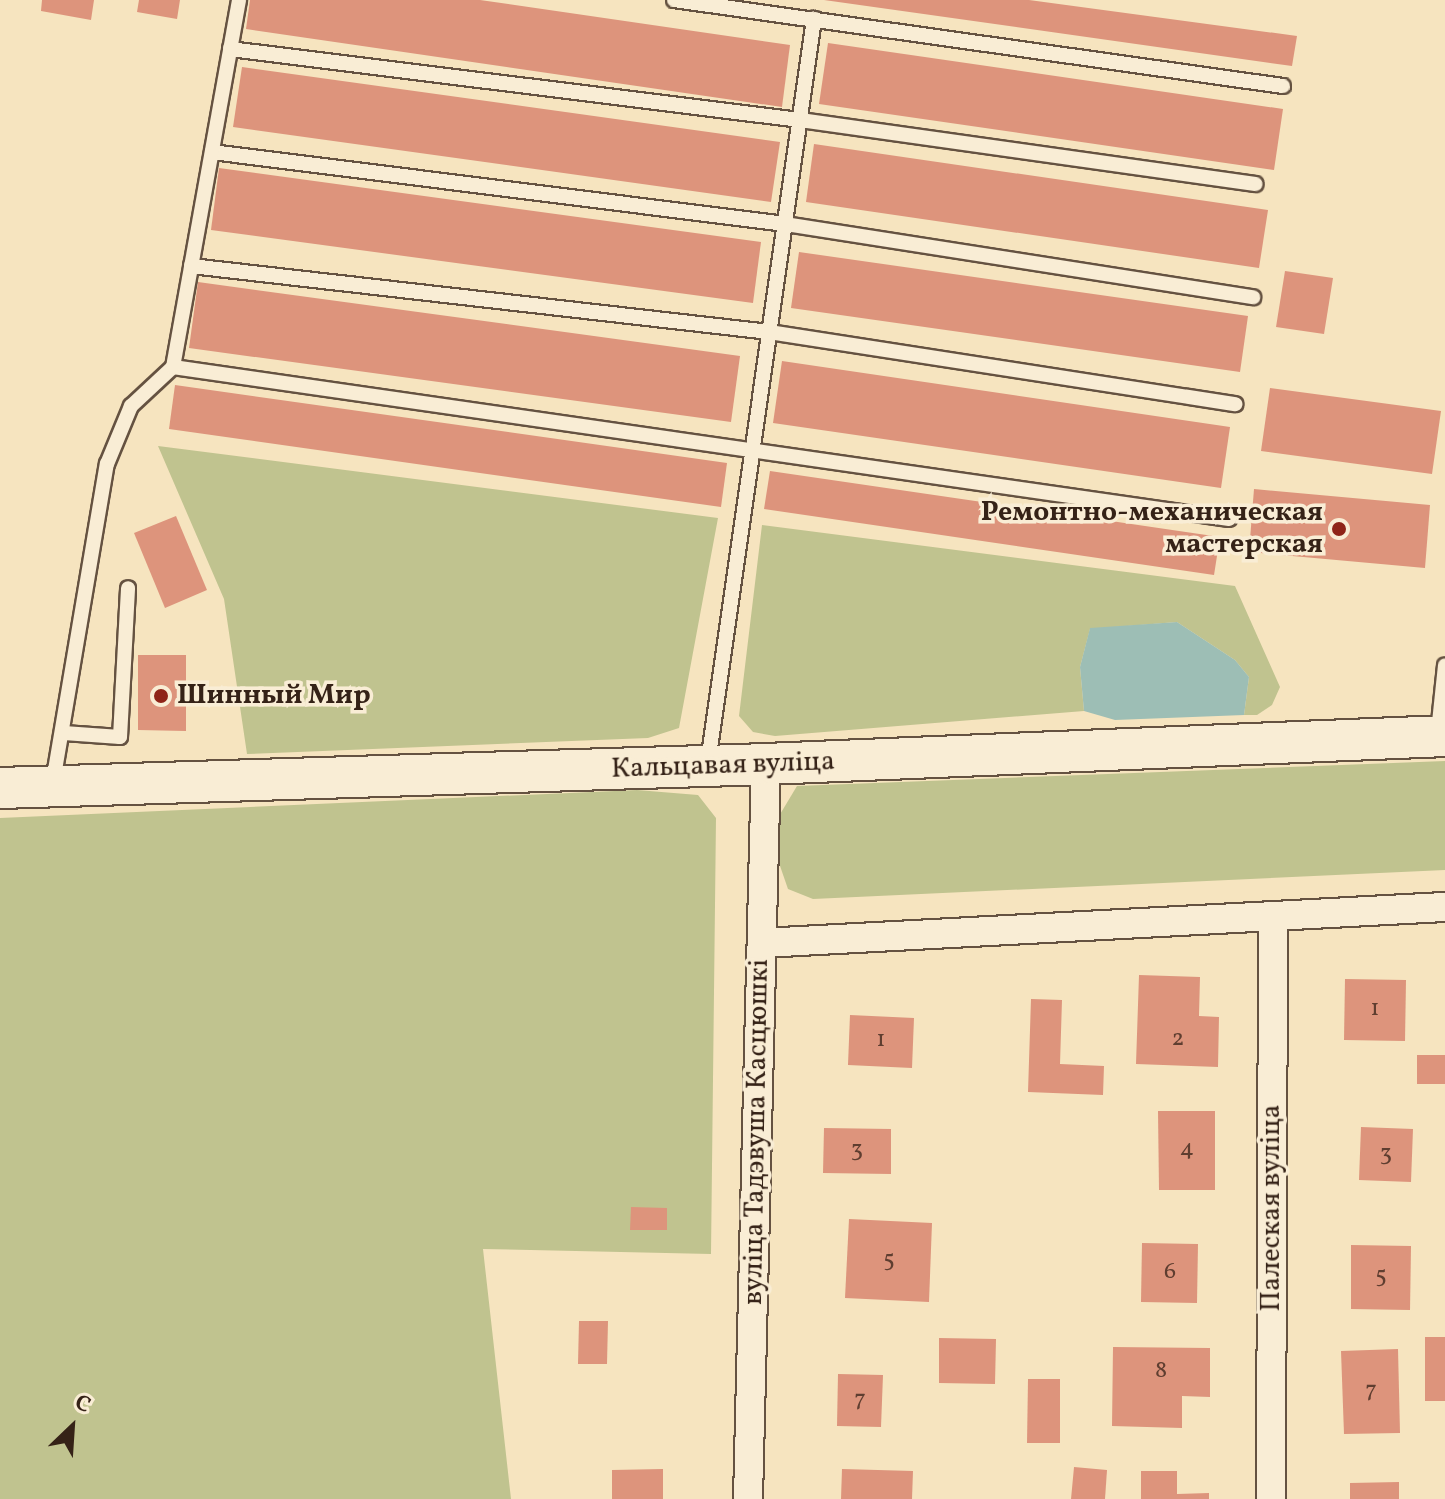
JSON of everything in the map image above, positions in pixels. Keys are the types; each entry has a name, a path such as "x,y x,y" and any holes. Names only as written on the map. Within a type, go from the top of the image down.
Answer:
{"street":[{"name":"Кальцавая вуліца","path":"0,788 766,764 1441,736"},
{"name":"вуліца Тадэвуша Касцюшкі","path":"748,1499 766,764"},
{"path":"762,943 1445,907"},
{"name":"Палеская вуліца","path":"1271,1499 1273,916"}],"lane":[{"path":"52,787 64,733 107,464 131,406 173,367 239,0"},
{"path":"674,0 1283,86"},
{"path":"707,766 814,19"},
{"path":"230,49 800,120 1256,184"},
{"path":"212,152 785,224 1253,297"},
{"path":"191,266 769,332 1235,404"},
{"path":"173,367 1229,519"},
{"path":"64,733 120,737 128,588"},
{"path":"1441,736 1445,665"}],"green space":[{"path":"158,446 718,518 679,728 648,738 247,754 224,599"},
{"path":"762,525 1235,586 1280,687 1272,705 1257,715 1244,715 1249,677 1235,660 1177,622 1090,629 1080,667 1084,711 775,736 753,732 739,716"},
{"path":"1445,761 1445,870 813,899 788,889 779,863 779,816 797,786"},
{"path":"637,790 698,795 716,818 711,1254 483,1249 511,1499 0,1499 0,818"}],"water":[{"path":"1177,622 1235,660 1249,677 1244,715 1115,720 1084,711 1080,667 1090,628"}],"building":[{"path":"42,0 94,0 91,20 41,11"},
{"path":"139,0 180,0 177,19 137,12"},
{"path":"250,0 480,0 790,45 782,107 246,29"},
{"path":"824,0 1029,0 1297,36 1292,66"},
{"path":"828,43 1283,109 1274,170 819,104"},
{"path":"242,67 780,142 771,202 233,127"},
{"path":"814,144 1268,210 1259,268 806,202"},
{"path":"219,168 761,242 753,303 211,230"},
{"path":"799,252 1248,316 1240,372 791,308"},
{"path":"1285,271 1333,278 1324,334 1276,327"},
{"path":"198,282 740,356 731,422 189,348"},
{"path":"782,361 1230,427 1221,488 773,423"},
{"path":"175,385 727,463 721,507 169,429"},
{"path":"1270,388 1441,411 1432,474 1261,451"},
{"path":"770,471 1220,537 1214,575 764,509"},
{"name":"Ремонтно-механическая мастерская","path":"1254,489 1430,505 1425,568 1249,552"},
{"path":"176,516 207,590 165,608 134,533"},
{"path":"138,655 186,655 186,731 138,730"},
{"path":"1139,975 1200,977 1199,1016 1219,1017 1218,1067 1136,1064"},
{"path":"1345,979 1406,980 1405,1041 1344,1040"},
{"path":"1031,999 1062,1000 1060,1064 1104,1066 1103,1095 1028,1092"},
{"path":"850,1015 914,1018 912,1068 848,1065"},
{"path":"1417,1055 1445,1055 1445,1084 1417,1084"},
{"path":"1158,1111 1215,1111 1215,1190 1159,1190"},
{"path":"1361,1127 1413,1129 1411,1182 1359,1180"},
{"path":"824,1128 891,1129 891,1174 823,1173"},
{"path":"631,1207 667,1208 667,1230 630,1230"},
{"path":"849,1219 932,1223 929,1302 845,1298"},
{"path":"1142,1243 1198,1244 1197,1303 1141,1302"},
{"path":"1351,1245 1411,1246 1410,1310 1351,1309"},
{"path":"579,1321 608,1321 607,1364 578,1364"},
{"path":"1425,1337 1445,1337 1445,1401 1425,1401"},
{"path":"939,1338 996,1339 995,1384 939,1383"},
{"path":"1113,1347 1210,1348 1210,1397 1182,1396 1182,1428 1112,1426"},
{"path":"1398,1349 1400,1433 1344,1434 1341,1351"},
{"path":"838,1374 883,1375 881,1427 837,1426"},
{"path":"1028,1379 1060,1379 1060,1443 1027,1443"},
{"path":"1074,1467 1107,1470 1105,1499 1071,1499"},
{"path":"663,1469 663,1499 612,1499 612,1470"},
{"path":"842,1469 913,1471 912,1499 841,1499"},
{"path":"1141,1471 1177,1471 1177,1494 1209,1493 1209,1499 1141,1499"},
{"path":"1399,1482 1399,1499 1350,1499 1350,1483"}],"place":[{"name":"Ремонтно-механическая мастерская","path":"1339,529"},
{"name":"Шинный Мир","path":"161,696"}]}
